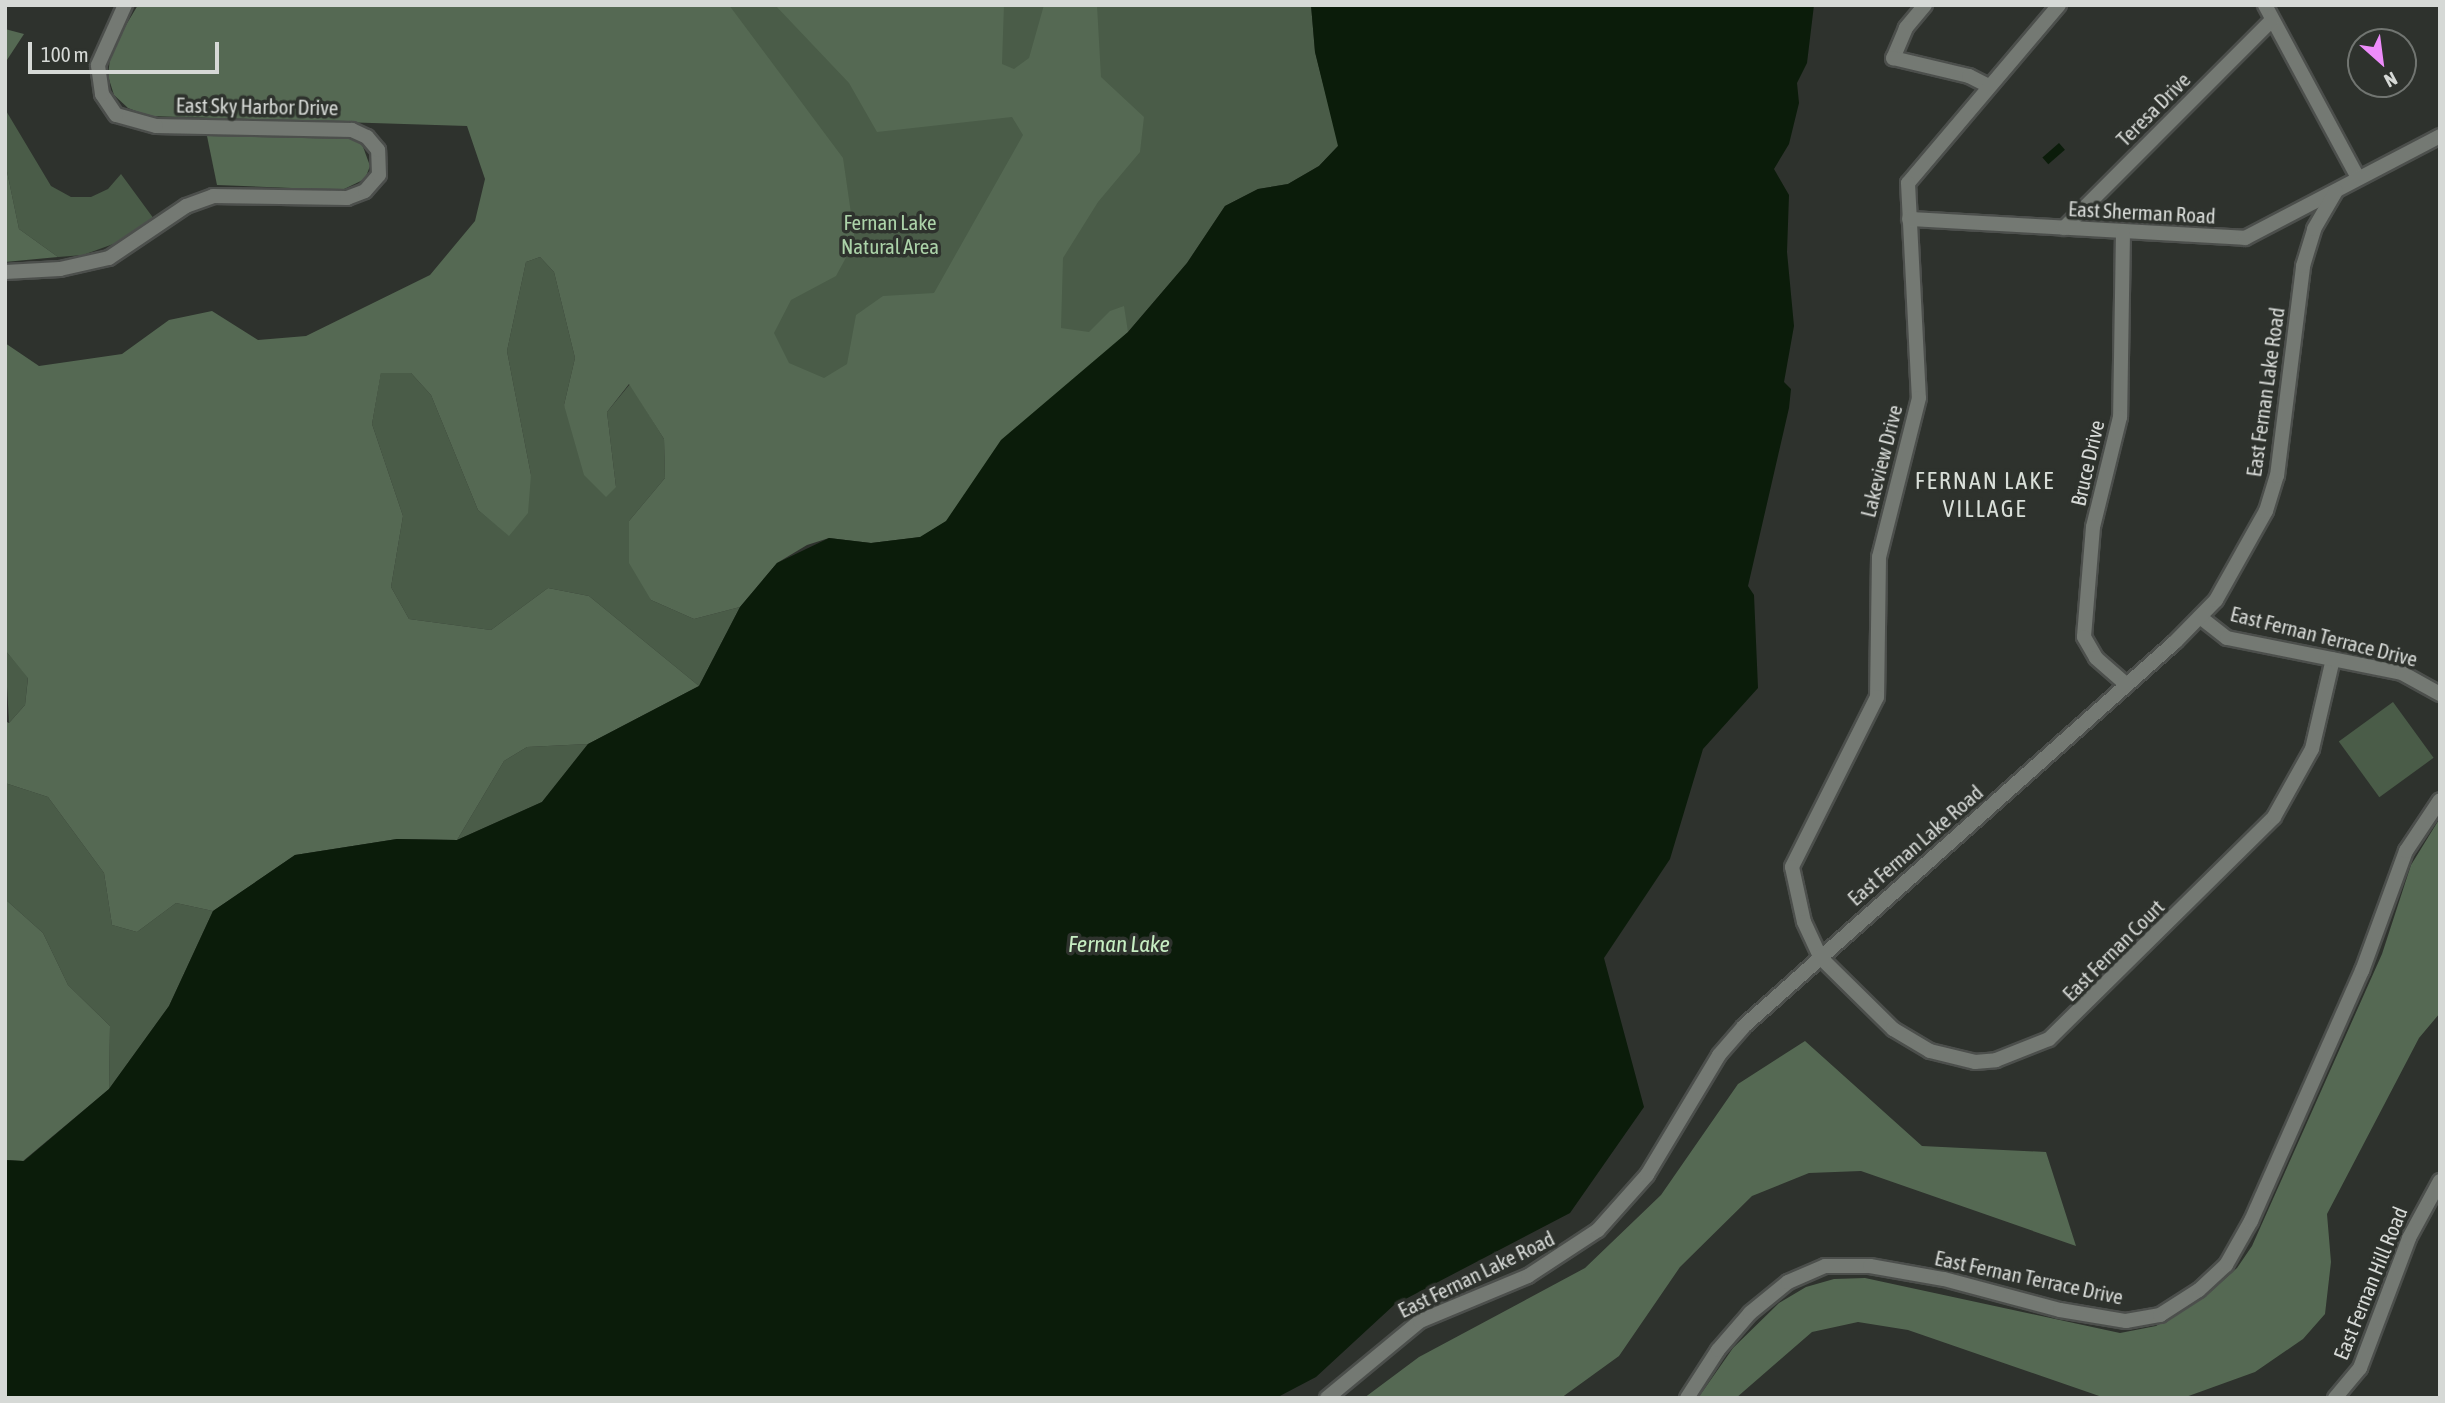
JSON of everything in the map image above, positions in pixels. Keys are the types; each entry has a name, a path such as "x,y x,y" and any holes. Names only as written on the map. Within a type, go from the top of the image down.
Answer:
{"street":[{"name":"East Sky Harbor Drive","path":"5,272 60,269 101,260 186,206 213,196 347,198 365,191 379,175 378,150 367,137 352,130 156,126 116,115 102,94 98,65 125,5"},
{"path":"1925,5 1906,28 1893,58 1969,76 1989,86"},
{"name":"Lakeview Drive","path":"1819,957 1804,922 1792,867 1877,697 1879,557 1919,398 1908,183 2059,5"},
{"path":"2265,5 2358,178"},
{"name":"Teresa Drive","path":"2064,228 2272,20"},
{"name":"East Sherman Road","path":"1909,219 2245,238 2440,136"},
{"name":"East Fernan Lake Road","path":"1326,1398 1420,1321 1528,1276 1598,1230 1647,1175 1730,1040 1819,957 2127,685 2200,617 2230,580 2266,511 2277,476 2303,266 2315,229 2336,191"},
{"name":"Bruce Drive","path":"2123,232 2120,417 2093,527 2084,637 2096,658 2127,685"},
{"name":"East Fernan Terrace Drive","path":"2200,617 2227,638 2411,676 2440,694"},
{"name":"East Fernan Court","path":"1819,957 1894,1029 1930,1051 1975,1062 1996,1060 2049,1039 2274,817 2312,749 2333,659"},
{"name":"East Fernan Terrace Drive","path":"1687,1398 1718,1350 1750,1313 1788,1282 1825,1266 1870,1266 1944,1279 2060,1310 2126,1321 2160,1315 2199,1290 2226,1265 2245,1232 2362,971 2406,851 2440,800"},
{"name":"East Fernan Hill Road","path":"2335,1398 2360,1368 2409,1238 2440,1181"}],"green space":[{"name":"Fernan Lake Natural Area","path":"492,5 1311,5 1315,52 1339,145 1319,166 1288,184 1258,189 1225,206 1187,263 1128,332 921,537"},
{"path":"5,109 51,186 71,197 91,197 108,189 121,174 154,219 116,243 83,255 58,257 19,229 5,162"},
{"path":"540,257 554,272 575,358 564,405 616,487 607,412 630,384 664,439 665,478 629,521 651,600 694,619 740,607 699,686 589,596 548,588 491,630 409,619 391,587 403,516 372,424 381,372 411,373 431,395 478,510 509,535 531,475 507,351 526,262"},
{"path":"5,650 28,677 25,705 9,723"},
{"path":"2393,702 2434,758 2379,797 2339,741"},
{"path":"588,744 542,802 457,840 504,761 527,747"},
{"path":"5,783 48,797 104,873 112,925 137,932 176,903 213,911 169,1006 109,1089 110,1026 68,985 43,933 5,899"}],"shaded area":[{"path":"138,5 729,5 843,158 855,241 836,276 791,300 774,333 789,363 824,378 847,364 856,315 883,296 934,293 1023,135 1012,117 877,132 849,83 775,5 1004,5 1002,64 1014,69 1029,58 1044,5 1097,5 1101,77 1144,117 1140,152 1098,202 1063,258 1061,328 1089,332 1110,311 1124,306 1128,332 1001,440 947,521 921,537 871,543 829,538 807,545 777,563 740,607 694,619 651,600 629,563 629,521 665,478 664,439 629,384 607,412 616,487 606,497 584,475 564,405 575,358 554,272 540,257 526,262 507,351 531,475 528,513 509,536 478,510 431,395 411,373 381,373 372,424 403,516 391,587 409,619 491,630 548,588 589,596 699,686 588,744 527,747 504,761 457,840 397,839 295,855 213,911 176,903 137,932 112,925 104,873 48,797 5,783 5,721 9,723 25,705 28,678 5,650 5,343 39,366 122,354 169,320 212,311 258,340 306,336 430,275 475,221 485,179 467,126 149,116 128,108 114,95 108,76 111,50"},
{"path":"5,29 24,34 5,63"},
{"path":"207,136 349,137 362,144 370,166 365,179 342,190 217,185"},
{"path":"5,162 19,229 58,257 5,262"},
{"path":"2440,818 2440,1013 2419,1038 2327,1214 2331,1262 2325,1314 2303,1339 2255,1372 2183,1398 2105,1398 1908,1330 1858,1322 1812,1332 1736,1398 1698,1398 1733,1348 1779,1303 1806,1287 1834,1279 1865,1278 2120,1333 2156,1326 2207,1295 2237,1268 2252,1246 2382,954 2411,865"},
{"path":"5,899 43,933 68,985 110,1026 109,1089 23,1161 5,1160"},
{"path":"1805,1041 1922,1146 2046,1152 2076,1246 1861,1171 1809,1173 1752,1196 1680,1267 1619,1356 1561,1398 1364,1398 1419,1357 1585,1268 1661,1195 1738,1084"}],"water":[{"name":"Fernan Lake","path":"1311,5 1814,5 1807,63 1797,83 1799,103 1789,144 1774,169 1789,195 1787,252 1794,326 1784,382 1791,389 1789,408 1748,586 1754,595 1758,688 1703,749 1670,859 1604,958 1644,1107 1570,1213 1394,1305 1316,1377 1276,1398 5,1398 5,1160 24,1161 109,1089 169,1006 213,911 295,855 397,839 457,840 542,802 588,744 699,686 740,607 777,563 829,538 871,543 920,537 946,521 1001,440 1128,332 1187,263 1225,206 1258,189 1288,184 1319,166 1338,146 1315,52"},
{"path":"2059,143 2065,150 2048,164 2042,157"}],"district":[{"name":"FERNAN LAKE VILLAGE","path":"1985,495"}]}
